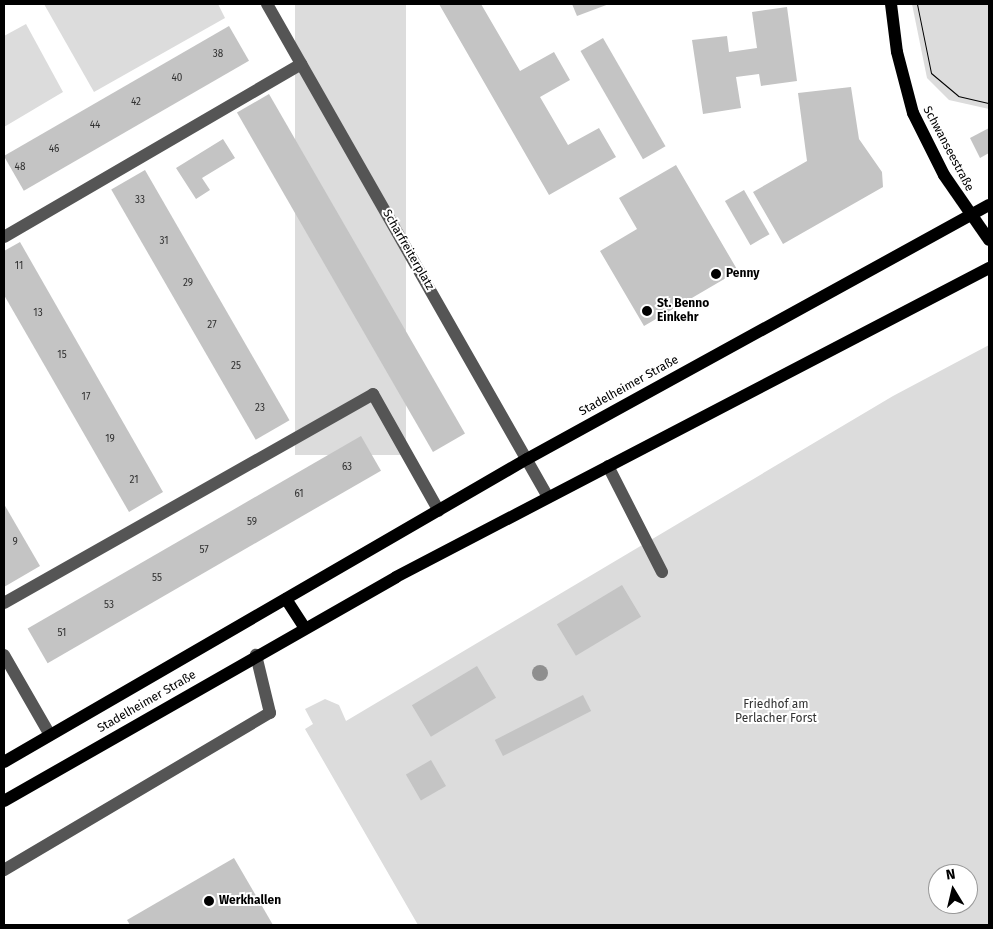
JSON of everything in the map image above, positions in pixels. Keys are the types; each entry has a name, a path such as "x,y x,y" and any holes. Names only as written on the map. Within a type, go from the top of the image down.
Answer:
{"main road":[{"name":"Schwanseestraße","path":"891,4 897,52 913,113 968,214 989,240"},
{"name":"Stadelheimer Straße","path":"4,762 527,459 968,214 989,205"},
{"name":"Stadelheimer Straße","path":"4,801 304,627 548,497 989,268"},
{"path":"286,599 304,627"}],"street":[{"name":"Scharfreiterplatz","path":"267,4 548,497"},
{"path":"4,237 301,64"},
{"path":"4,603 373,394 439,511"},
{"path":"608,466 662,572"},
{"path":"4,655 50,735"},
{"path":"4,870 270,713 256,655"}],"green space":[{"path":"44,4 218,4 225,18 94,92"},
{"path":"295,4 406,4 406,455 295,455"},
{"path":"912,4 989,4 989,109 949,100 927,78"},
{"path":"26,24 63,92 4,127 4,36"},
{"name":"Friedhof am Perlacher Forst","path":"989,345 989,925 418,925 305,729 313,724 305,709 325,699 339,705 346,721 893,396"}],"building":[{"path":"439,4 481,4 520,71 554,52 570,80 540,97 568,145 599,128 616,157 549,195"},
{"path":"572,4 609,4 577,16"},
{"path":"787,7 797,81 761,86 759,74 736,77 741,108 703,114 692,40 727,36 729,52 757,48 752,12"},
{"path":"229,26 249,61 24,191 4,156"},
{"path":"603,38 666,146 643,159 580,51"},
{"path":"851,87 859,139 882,172 883,187 783,244 753,192 807,161 798,93"},
{"path":"269,94 465,433 433,452 237,113"},
{"path":"989,128 989,153 980,158 970,138"},
{"path":"223,139 235,158 202,178 210,190 196,199 176,168"},
{"path":"676,165 738,271 644,326 600,251 637,229 619,198"},
{"path":"145,170 290,420 256,440 111,190"},
{"path":"744,190 770,234 750,245 725,201"},
{"path":"20,242 163,492 129,512 4,295 4,251"},
{"path":"361,436 381,471 48,663 28,628"},
{"path":"4,504 40,566 4,587"},
{"path":"622,585 641,617 576,656 557,624"},
{"path":"477,666 496,698 431,737 412,705"},
{"path":"583,695 591,711 503,756 495,740"},
{"path":"431,760 446,786 421,800 406,775"},
{"name":"Werkhallen","path":"234,858 273,925 130,925 127,920"}],"tram line":[{"path":"917,4 931,73 958,96 989,103"}],"place":[{"name":"Penny","path":"716,274"},
{"name":"St. Benno Einkehr","path":"647,311"},
{"name":"Werkhallen","path":"209,901"}]}
